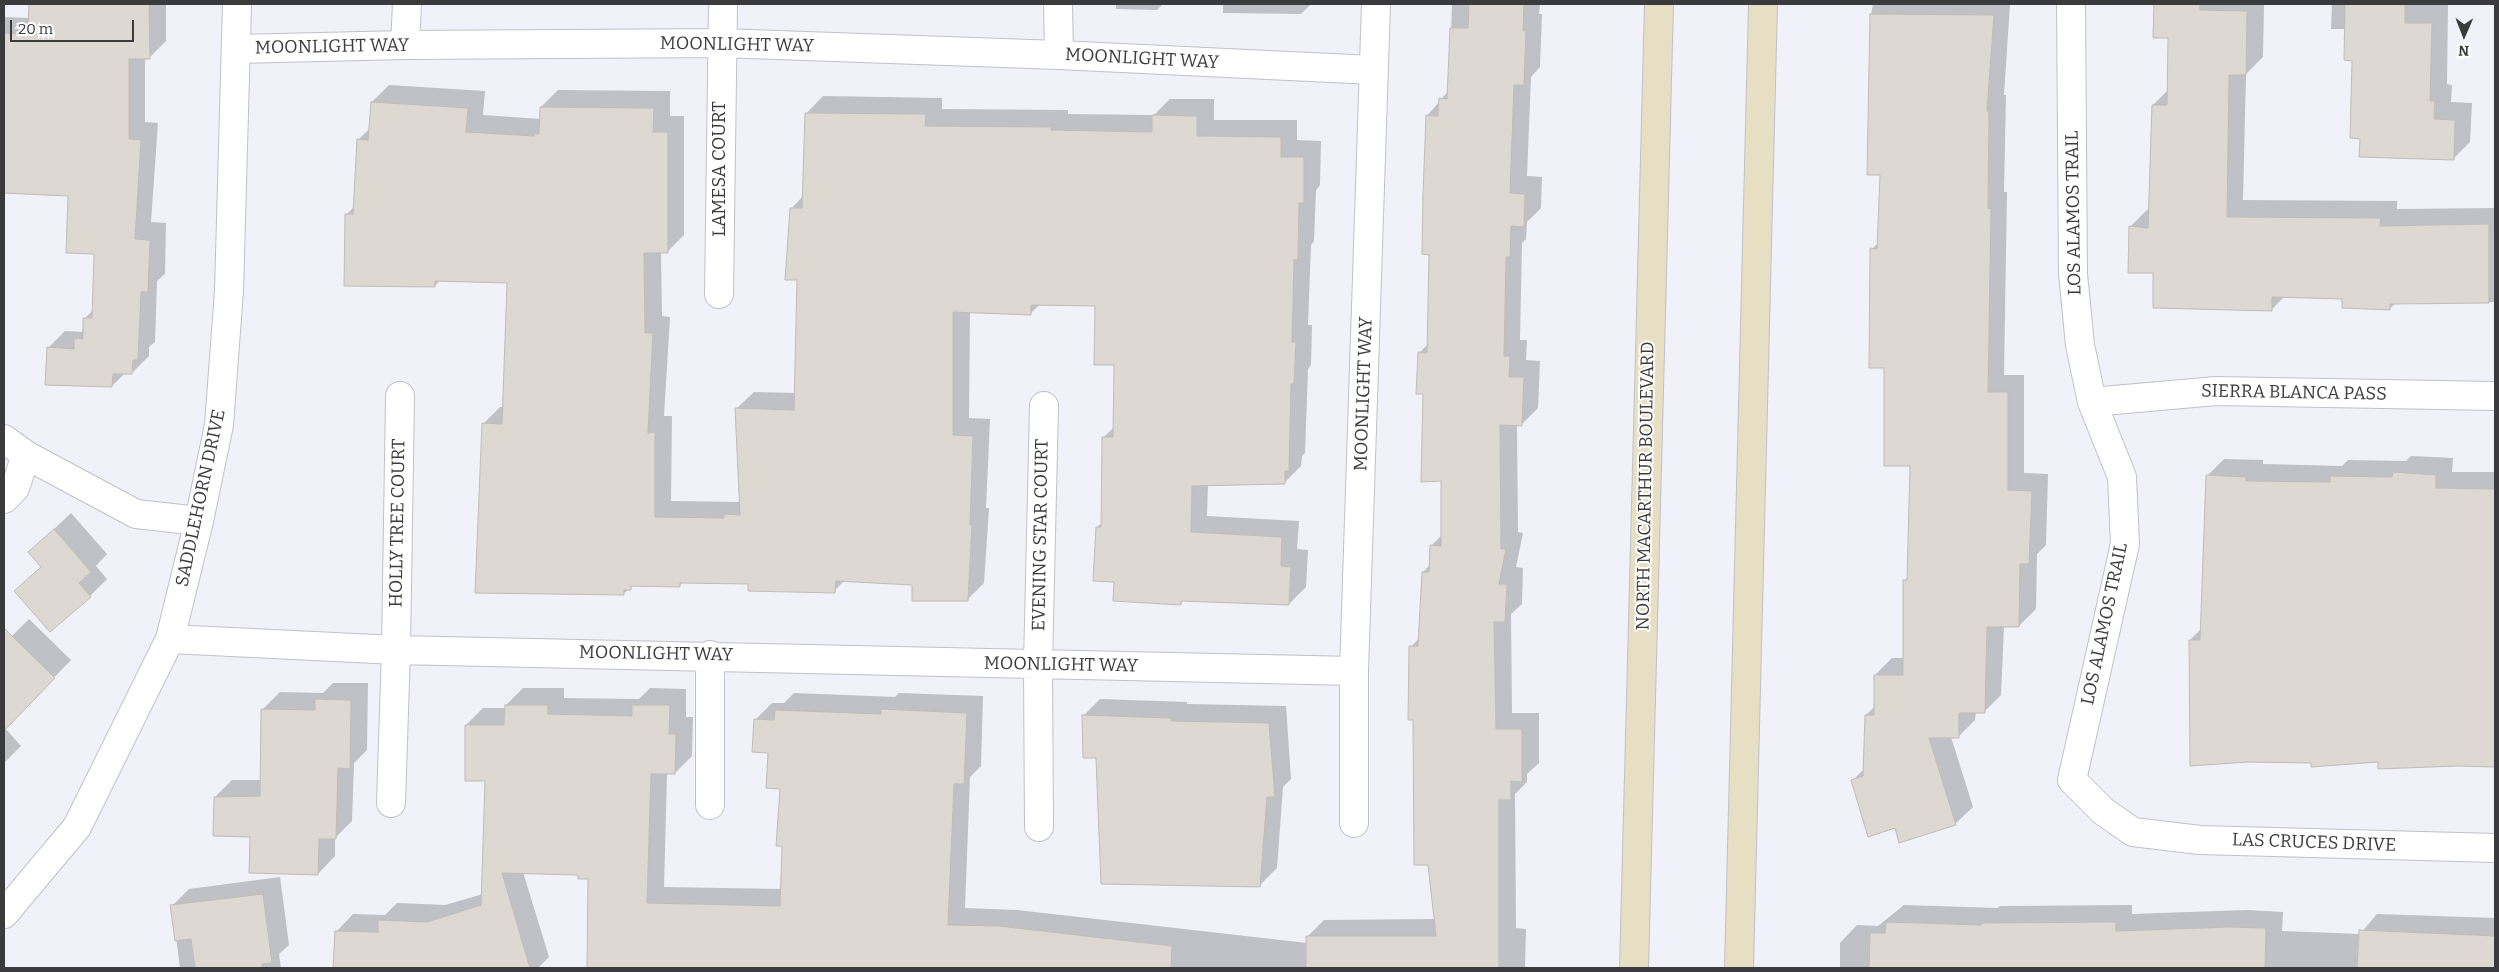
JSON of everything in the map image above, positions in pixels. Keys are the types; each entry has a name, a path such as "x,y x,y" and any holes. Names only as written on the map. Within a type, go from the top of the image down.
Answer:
{"main road":[{"name":"NORTH MACARTHUR BOULEVARD","path":"1634,968 1659,4"},
{"path":"1739,968 1762,4"}],"street":[{"name":"SADDLEHORN DRIVE","path":"4,914 78,827 170,639 199,521 219,425 229,291 237,4"},
{"path":"405,45 407,4"},
{"name":"LAMESA COURT","path":"719,294 723,4"},
{"path":"1058,4 1059,55"},
{"path":"1373,70 1376,4"},
{"name":"LOS ALAMOS TRAIL","path":"2072,4 2072,274 2080,345 2092,402 2122,477 2125,544 2072,780 2103,811 2132,832"},
{"name":"MOONLIGHT WAY","path":"170,639 396,650 710,655 1038,665 1354,670 1373,70 1059,55 721,43 405,45 236,49"},
{"name":"SIERRA BLANCA PASS","path":"2092,402 2216,391 2495,396"},
{"name":"HOLLY TREE COURT","path":"391,803 396,650 400,396"},
{"name":"EVENING STAR COURT","path":"1039,827 1038,665 1044,406"},
{"path":"4,439 26,455 136,514 199,521"},
{"path":"4,500 16,488 26,455"},
{"path":"710,655 710,805"},
{"path":"1354,670 1354,823"},
{"name":"LAS CRUCES DRIVE","path":"2132,832 2200,840 2495,848"}],"building":[{"path":"29,4 149,4 150,59 129,59 129,139 141,140 135,239 150,240 148,292 141,292 138,360 133,360 132,374 113,374 112,387 45,385 47,347 74,349 74,338 83,339 83,318 92,318 94,254 66,253 68,196 4,193 4,33 21,34 21,25 28,25"},
{"path":"1469,4 1524,4 1523,31 1526,31 1524,85 1514,85 1510,193 1525,194 1524,227 1511,226 1510,257 1506,257 1504,356 1510,356 1509,377 1524,377 1522,426 1500,425 1501,549 1506,549 1499,584 1507,584 1505,622 1494,622 1496,729 1522,729 1522,782 1511,781 1511,800 1499,800 1499,968 1306,968 1306,936 1436,936 1428,865 1414,865 1413,720 1408,720 1409,646 1418,646 1422,572 1429,572 1430,545 1441,546 1441,481 1421,482 1423,394 1416,394 1418,352 1427,353 1429,255 1422,254 1423,195 1426,115 1438,116 1439,98 1447,99 1450,28 1468,28"},
{"path":"2154,4 2200,4 2200,10 2247,11 2246,75 2229,75 2227,217 2381,218 2380,226 2489,224 2489,303 2390,304 2390,310 2342,308 2342,299 2272,297 2272,311 2153,308 2153,273 2128,273 2129,226 2148,228 2152,105 2167,105 2168,38 2153,38"},
{"path":"2345,4 2405,4 2405,23 2432,23 2430,101 2435,101 2434,119 2455,120 2454,160 2359,157 2360,139 2350,138 2352,61 2344,60"},
{"path":"1870,14 1994,15 1987,111 1989,111 1988,208 1991,209 1988,392 2008,392 2008,490 2032,491 2029,564 2020,564 2019,627 1987,627 1985,713 1959,713 1959,738 1929,738 1956,825 1899,843 1895,828 1868,837 1851,780 1863,776 1865,715 1874,715 1874,675 1903,675 1903,580 1907,580 1910,466 1884,466 1884,368 1869,368 1870,248 1877,249 1880,175 1867,175"},
{"path":"371,102 468,108 466,132 534,136 534,134 539,134 540,107 654,108 653,132 668,132 668,253 644,253 645,333 653,333 648,433 655,432 655,517 724,518 724,514 740,515 735,408 794,410 797,280 785,280 790,208 802,208 805,113 926,114 925,126 1051,127 1051,130 1152,132 1152,115 1197,116 1197,136 1281,137 1281,157 1304,157 1304,203 1299,203 1298,260 1294,260 1292,342 1296,342 1294,384 1291,384 1289,471 1285,471 1285,484 1192,486 1191,532 1282,537 1281,566 1291,567 1289,605 1181,601 1181,605 1113,601 1114,582 1093,581 1096,527 1101,527 1102,437 1113,437 1114,365 1094,365 1095,306 1031,305 1031,315 953,312 953,435 973,436 970,525 972,525 968,601 912,601 912,585 836,581 835,593 748,591 748,584 680,583 680,587 631,586 631,590 624,590 624,595 475,593 482,423 502,424 507,283 435,281 435,287 344,286 345,214 353,214 357,139 368,140"},
{"path":"2393,472 2436,475 2436,488 2495,489 2495,767 2457,766 2378,769 2378,762 2311,767 2311,763 2248,762 2190,766 2189,640 2200,640 2206,475 2246,477 2246,481 2330,482 2330,476 2392,477"},
{"path":"54,529 91,572 79,583 91,597 50,632 14,591 41,567 28,552"},
{"path":"4,628 55,678 4,731"},
{"path":"315,699 351,700 350,769 338,768 336,839 319,839 318,875 249,873 250,837 213,836 214,797 260,796 261,709 315,710"},
{"path":"505,705 548,705 548,714 632,716 632,705 670,705 669,734 676,734 675,774 651,774 647,903 780,906 782,846 776,846 780,789 766,788 768,753 752,752 754,719 774,720 775,710 881,714 881,709 967,713 964,784 954,784 948,925 999,926 1172,946 1171,968 587,968 588,879 578,879 578,875 502,873 530,968 333,968 335,931 378,932 378,920 427,922 481,905 485,781 465,781 465,725 504,725"},
{"path":"1082,715 1171,718 1171,721 1269,723 1275,797 1267,797 1260,887 1101,884 1096,758 1083,758"},
{"path":"263,894 272,963 262,964 262,968 195,968 191,939 175,941 170,905"},
{"path":"1886,922 1981,925 1981,923 2116,922 2116,931 2229,927 2266,928 2265,968 1869,968 1870,933 1885,933"},
{"path":"2359,930 2495,936 2495,968 2357,968"}]}
